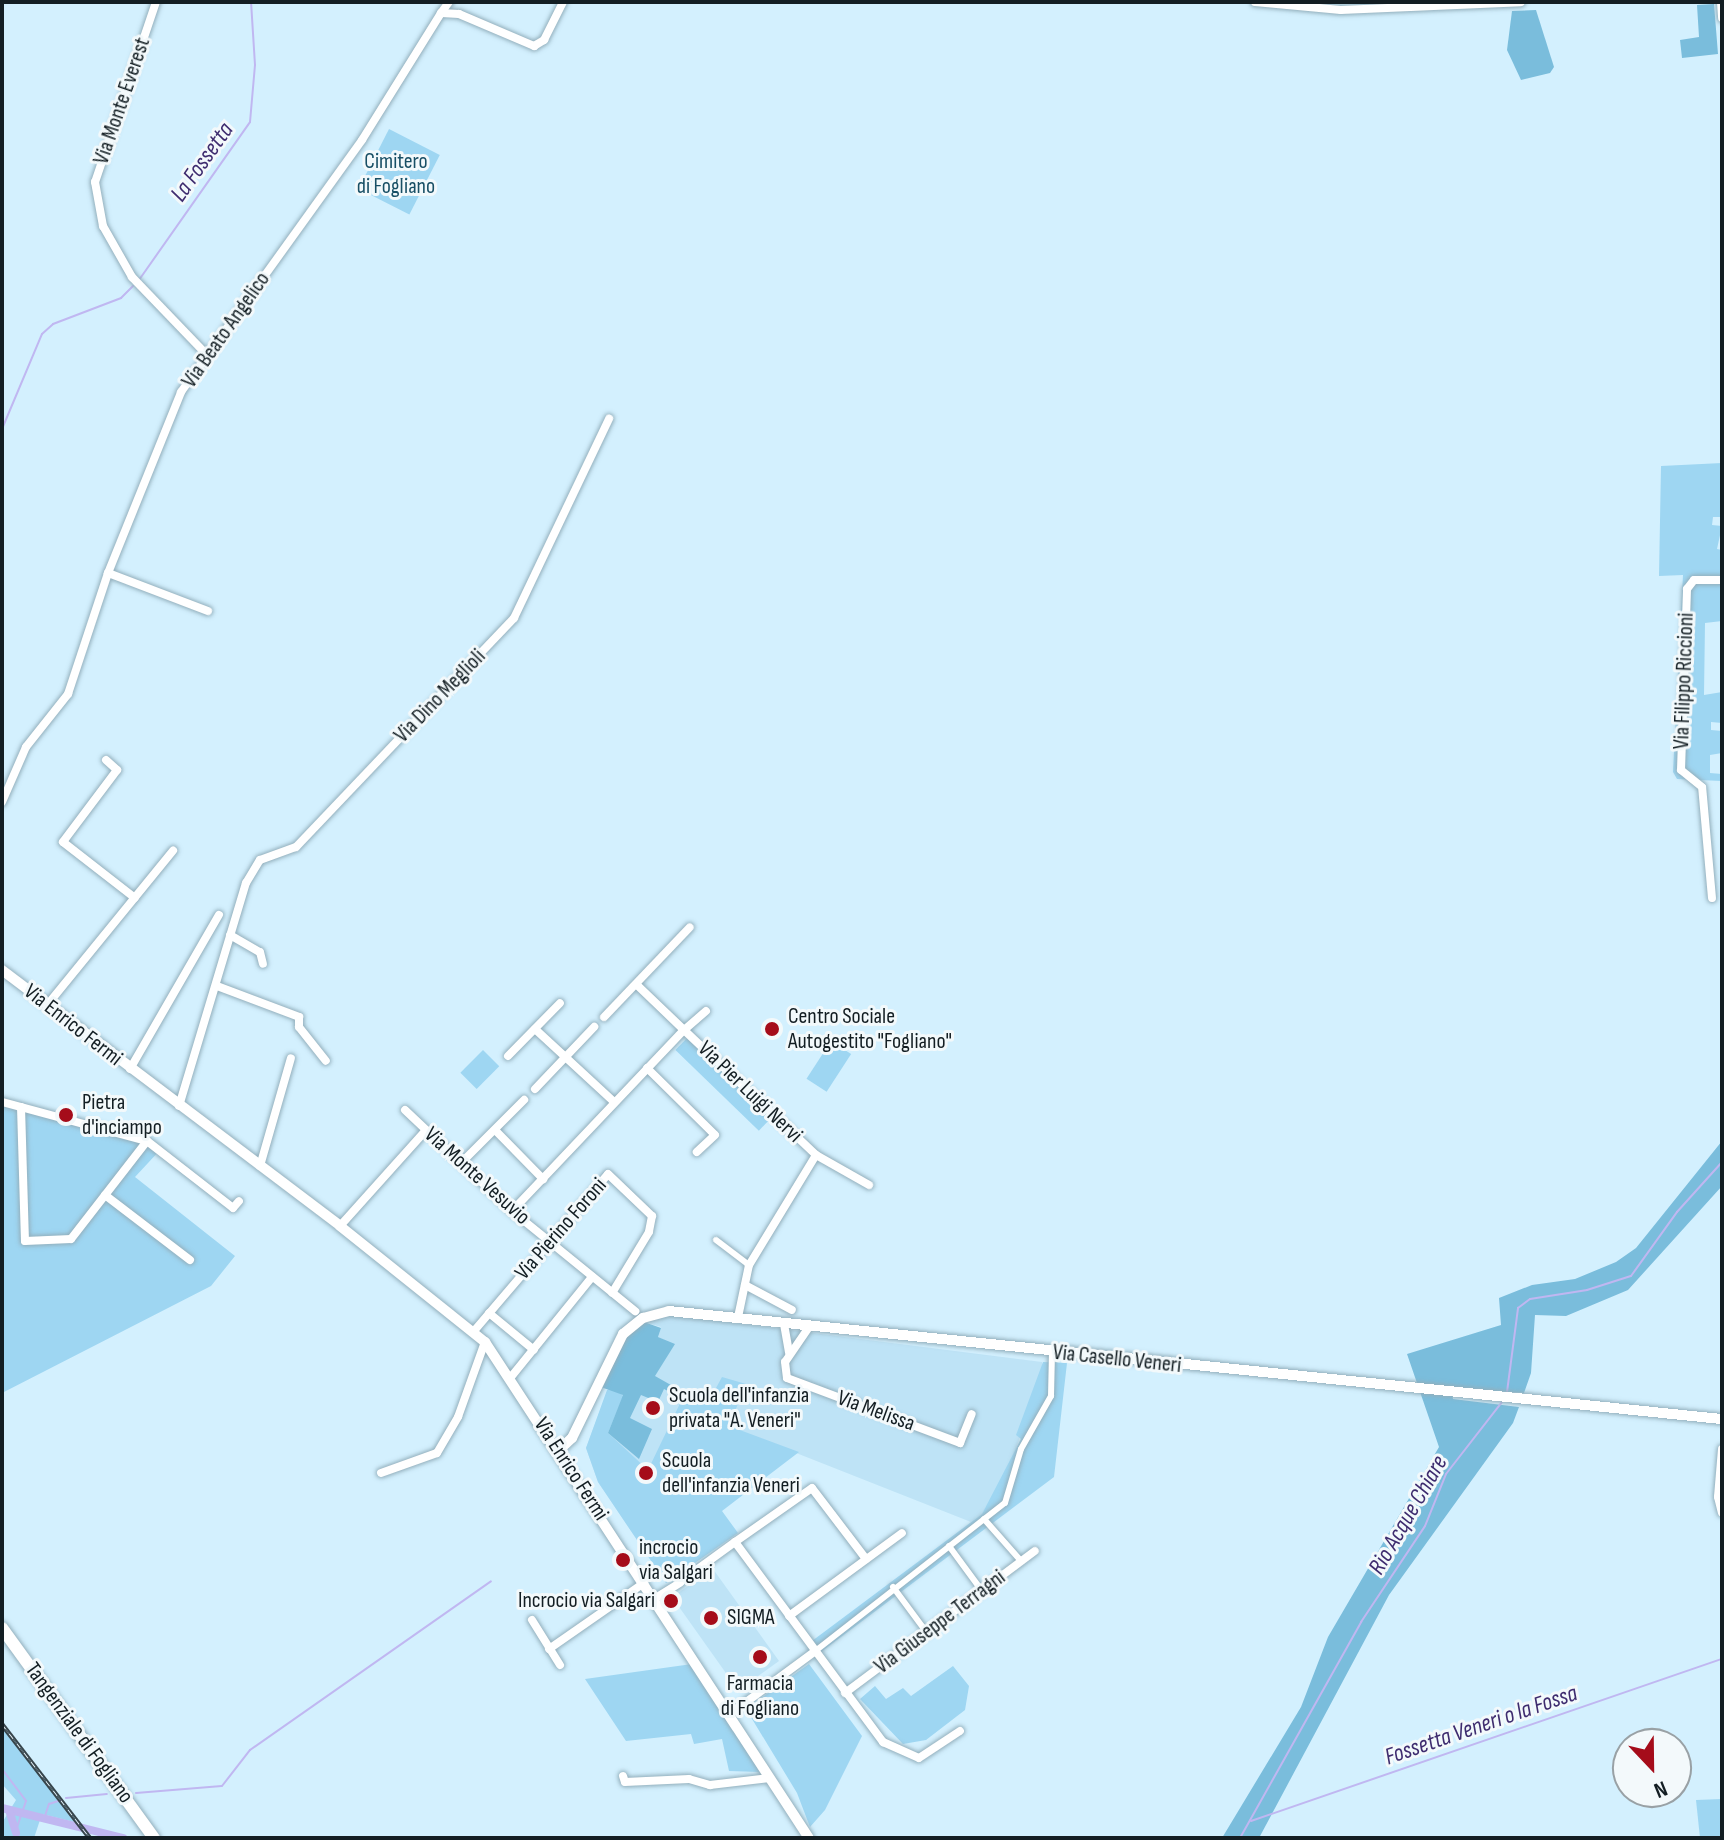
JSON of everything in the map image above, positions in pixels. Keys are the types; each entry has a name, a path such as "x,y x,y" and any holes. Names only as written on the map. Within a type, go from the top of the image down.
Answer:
{"main road":[{"name":"Tangenziale di Fogliano","path":"2,1628 154,1838"}],"street":[{"name":"Via Monte Everest","path":"156,2 95,182 103,226 132,277 207,355"},
{"name":"Via Beato Angelico","path":"2,802 26,747 68,694 108,573 179,397 362,140 449,2"},
{"path":"441,13 459,14 534,46 544,40 563,2"},
{"path":"1255,2 1341,10 1521,2"},
{"path":"1721,2 1722,18"},
{"name":"Via Dino Meglioli","path":"179,1106 246,883 260,860 296,847 514,618 609,419"},
{"path":"108,573 208,611"},
{"name":"Via Filippo Riccioni","path":"1712,898 1702,787 1681,770 1687,589 1694,580 1722,580"},
{"path":"106,760 117,770 63,842 135,898"},
{"path":"48,1004 173,851"},
{"path":"130,1069 219,915"},
{"path":"604,1017 690,927"},
{"path":"230,935 260,952 263,964"},
{"name":"Via Enrico Fermi","path":"2,970 340,1226 485,1342 556,1445 809,1838"},
{"name":"Via Pier Luigi Nervi","path":"636,984 816,1155 869,1185"},
{"path":"217,986 299,1017 299,1027 326,1061"},
{"path":"508,1056 560,1003"},
{"path":"512,1211 613,1101 706,1011"},
{"path":"535,1089 594,1027"},
{"path":"535,1029 613,1101"},
{"path":"260,1166 291,1058"},
{"path":"647,1068 715,1135 697,1152"},
{"path":"462,1162 524,1100"},
{"path":"2,1102 147,1141 233,1208 239,1201"},
{"path":"21,1107 25,1241 71,1239 147,1141"},
{"name":"Via Monte Vesuvio","path":"405,1110 512,1211 635,1311"},
{"path":"340,1226 426,1130"},
{"path":"495,1130 543,1179"},
{"name":"Via Pier Luigi Nervi","path":"738,1317 749,1265 816,1155"},
{"name":"Via Pierino Foroni","path":"474,1331 608,1174 652,1216 649,1232 612,1293"},
{"path":"105,1195 190,1260"},
{"path":"716,1240 749,1265"},
{"path":"511,1377 592,1277"},
{"path":"745,1285 792,1310"},
{"name":"Via Casello Veneri","path":"556,1445 575,1426 632,1324 669,1311 1722,1419"},
{"path":"489,1313 534,1350"},
{"name":"Via Melissa","path":"784,1324 789,1353 783,1370 787,1378 960,1443 972,1414"},
{"path":"789,1353 809,1327"},
{"path":"381,1473 437,1453 458,1417 485,1342"},
{"path":"730,1714 984,1519 1012,1492 1021,1449 1046,1413 1053,1388 1052,1352"},
{"path":"1722,1449 1718,1497 1722,1513"},
{"path":"654,1599 812,1488 866,1559"},
{"path":"984,1519 1021,1561"},
{"path":"789,1616 902,1533"},
{"path":"735,1542 883,1742 915,1758 926,1756 960,1731"},
{"path":"949,1546 982,1591"},
{"name":"Via Giuseppe Terragni","path":"845,1693 1035,1551"},
{"path":"549,1649 644,1583"},
{"path":"893,1587 927,1633"},
{"path":"532,1620 560,1665"},
{"path":"623,1776 625,1782 689,1779 710,1785 770,1778"}],"shaded area":[{"path":"1714,4 1718,54 1682,58 1680,40 1699,37 1697,5"},
{"path":"1536,10 1554,67 1550,73 1521,80 1507,50 1512,11"},
{"path":"1722,1141 1722,1186 1628,1290 1566,1316 1535,1315 1531,1373 1524,1393 1451,1388 1453,1399 1519,1407 1513,1423 1389,1595 1259,1838 1222,1838 1301,1707 1328,1637 1439,1447 1407,1354 1501,1325 1499,1298 1532,1285 1575,1279 1616,1262 1636,1248"},
{"path":"670,1315 1042,1362 1043,1370 1009,1469 982,1514 971,1522 728,1426 745,1383 714,1424 666,1583 598,1482 586,1448 620,1357 675,1345 658,1337 661,1327 644,1322"},
{"path":"644,1322 661,1328 658,1337 675,1344 655,1376 685,1393 682,1398 664,1389 658,1402 641,1395 630,1418 652,1429 639,1459 608,1433 623,1395 598,1386 625,1336"},
{"path":"713,1569 779,1661 743,1687 733,1683 672,1597"}],"green space":[{"name":"Cimitero di Fogliano","path":"389,129 440,155 409,215 359,189"},
{"path":"1722,463 1722,517 1713,517 1712,525 1722,526 1717,549 1722,550 1722,621 1705,623 1704,695 1722,692 1722,723 1711,722 1711,730 1722,731 1722,753 1710,755 1710,773 1722,774 1722,781 1677,779 1673,772 1683,575 1659,576 1661,466"},
{"path":"690,1035 773,1116 759,1131 675,1050"},
{"path":"831,1041 851,1054 827,1092 806,1079"},
{"path":"483,1050 499,1066 477,1089 460,1073"},
{"path":"2,1102 161,1149 135,1177 235,1256 211,1286 2,1393"},
{"path":"1043,1362 1067,1363 1054,1477 821,1652 812,1641 982,1514 1021,1439 1016,1435"},
{"path":"722,1377 746,1384 729,1426 799,1452 722,1511 738,1533 666,1583 598,1482 586,1448 607,1390 617,1389 623,1396 608,1433 648,1470 685,1393 710,1399"},
{"path":"692,1664 760,1772 729,1771 722,1739 694,1744 691,1734 626,1741 585,1679"},
{"path":"809,1664 862,1736 825,1810 810,1827 797,1793 746,1709"},
{"path":"953,1666 969,1686 965,1710 926,1740 903,1744 860,1699 875,1686 886,1699 903,1688 911,1696"},
{"path":"2,1728 78,1823 42,1814 34,1838 2,1838 2,1823 16,1800 2,1784"},
{"path":"1722,1799 1722,1838 1700,1838 1696,1800"}],"waterway":[{"name":"La Fossetta","path":"139,280 250,122 255,65 251,2"},
{"name":"La Fossetta","path":"2,429 42,334 53,324 121,298 133,286"},
{"name":"Rio Acque Chiare","path":"1507,1392 1518,1308 1530,1299 1587,1290 1631,1276 1677,1212 1722,1162"},
{"name":"Rio Acque Chiare","path":"1240,1838 1361,1622 1425,1526 1446,1474 1502,1402"},
{"path":"136,1793 222,1786 250,1750 491,1581"},
{"name":"Fossetta Veneri o la Fossa","path":"1251,1821 1722,1659"},
{"path":"2,1769 26,1801 13,1838"},
{"path":"66,1798 107,1794"},
{"path":"44,1819 49,1804 61,1800"},
{"path":"2,1808 123,1838"},
{"path":"9,1810 16,1833"}],"railway":[{"path":"2,1724 90,1838"}],"place":[{"name":"Centro Sociale Autogestito \"Fogliano\"","path":"772,1029"},
{"name":"Pietra d'inciampo","path":"66,1115"},
{"name":"Scuola dell'infanzia privata \"A. Veneri\"","path":"653,1408"},
{"name":"Scuola dell'infanzia Veneri","path":"646,1473"},
{"name":"incrocio via Salgari","path":"623,1560"},
{"name":"Incrocio via Salgari","path":"671,1601"},
{"name":"SIGMA","path":"711,1618"},
{"name":"Farmacia di Fogliano","path":"760,1657"}]}
